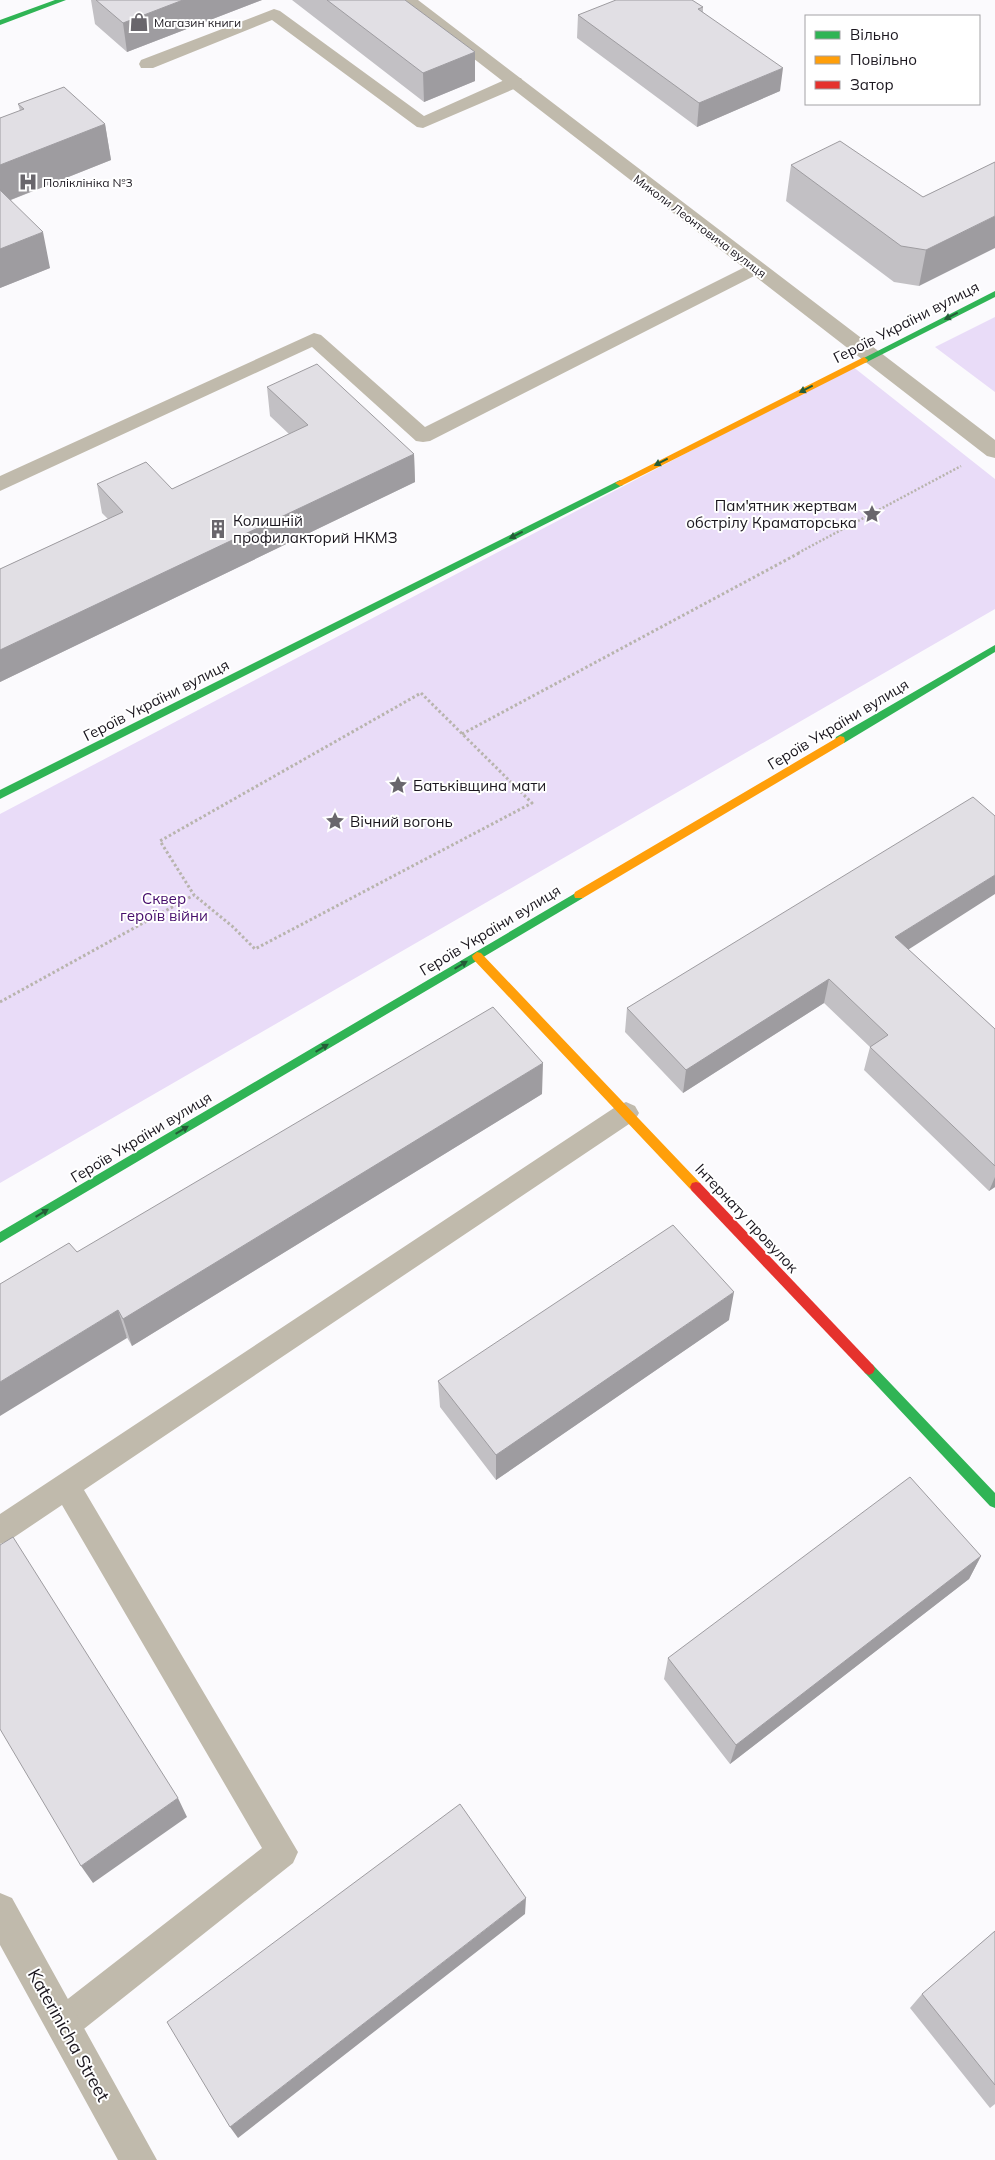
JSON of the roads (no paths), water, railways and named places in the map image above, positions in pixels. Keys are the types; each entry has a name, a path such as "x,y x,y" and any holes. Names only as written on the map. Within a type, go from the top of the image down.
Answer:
{"street":[{"path":"0,22 62,0"},
{"name":"Миколи Леонтовича вулиця","path":"407,0 994,450"},
{"name":"Героїв України вулиця","path":"0,795 995,294"},
{"name":"Героїв України вулиця","path":"0,1238 995,648"},
{"name":"Інтернату провулок","path":"477,956 995,1502"},
{"name":"Katerinicha Street","path":"0,1910 138,2160"}],"lane":[{"path":"147,64 274,14 423,123 515,82"},
{"path":"0,484 314,340 423,436 755,268"},
{"path":"0,1530 626,1113"},
{"path":"63,2024 282,1852 66,1486"}],"place":[{"name":"Магазин книги","path":"139,22"},
{"name":"Поліклініка №3","path":"28,182"},
{"name":"Пам'ятник жертвам обстрілу Краматорська","path":"872,514"},
{"name":"Колишній профилакторий НКМЗ","path":"218,529"},
{"name":"Батьківщина мати","path":"398,785"},
{"name":"Вічний вогонь","path":"335,821"}],"park label":[{"name":"Сквер героїв війни","path":"164,906"}]}
